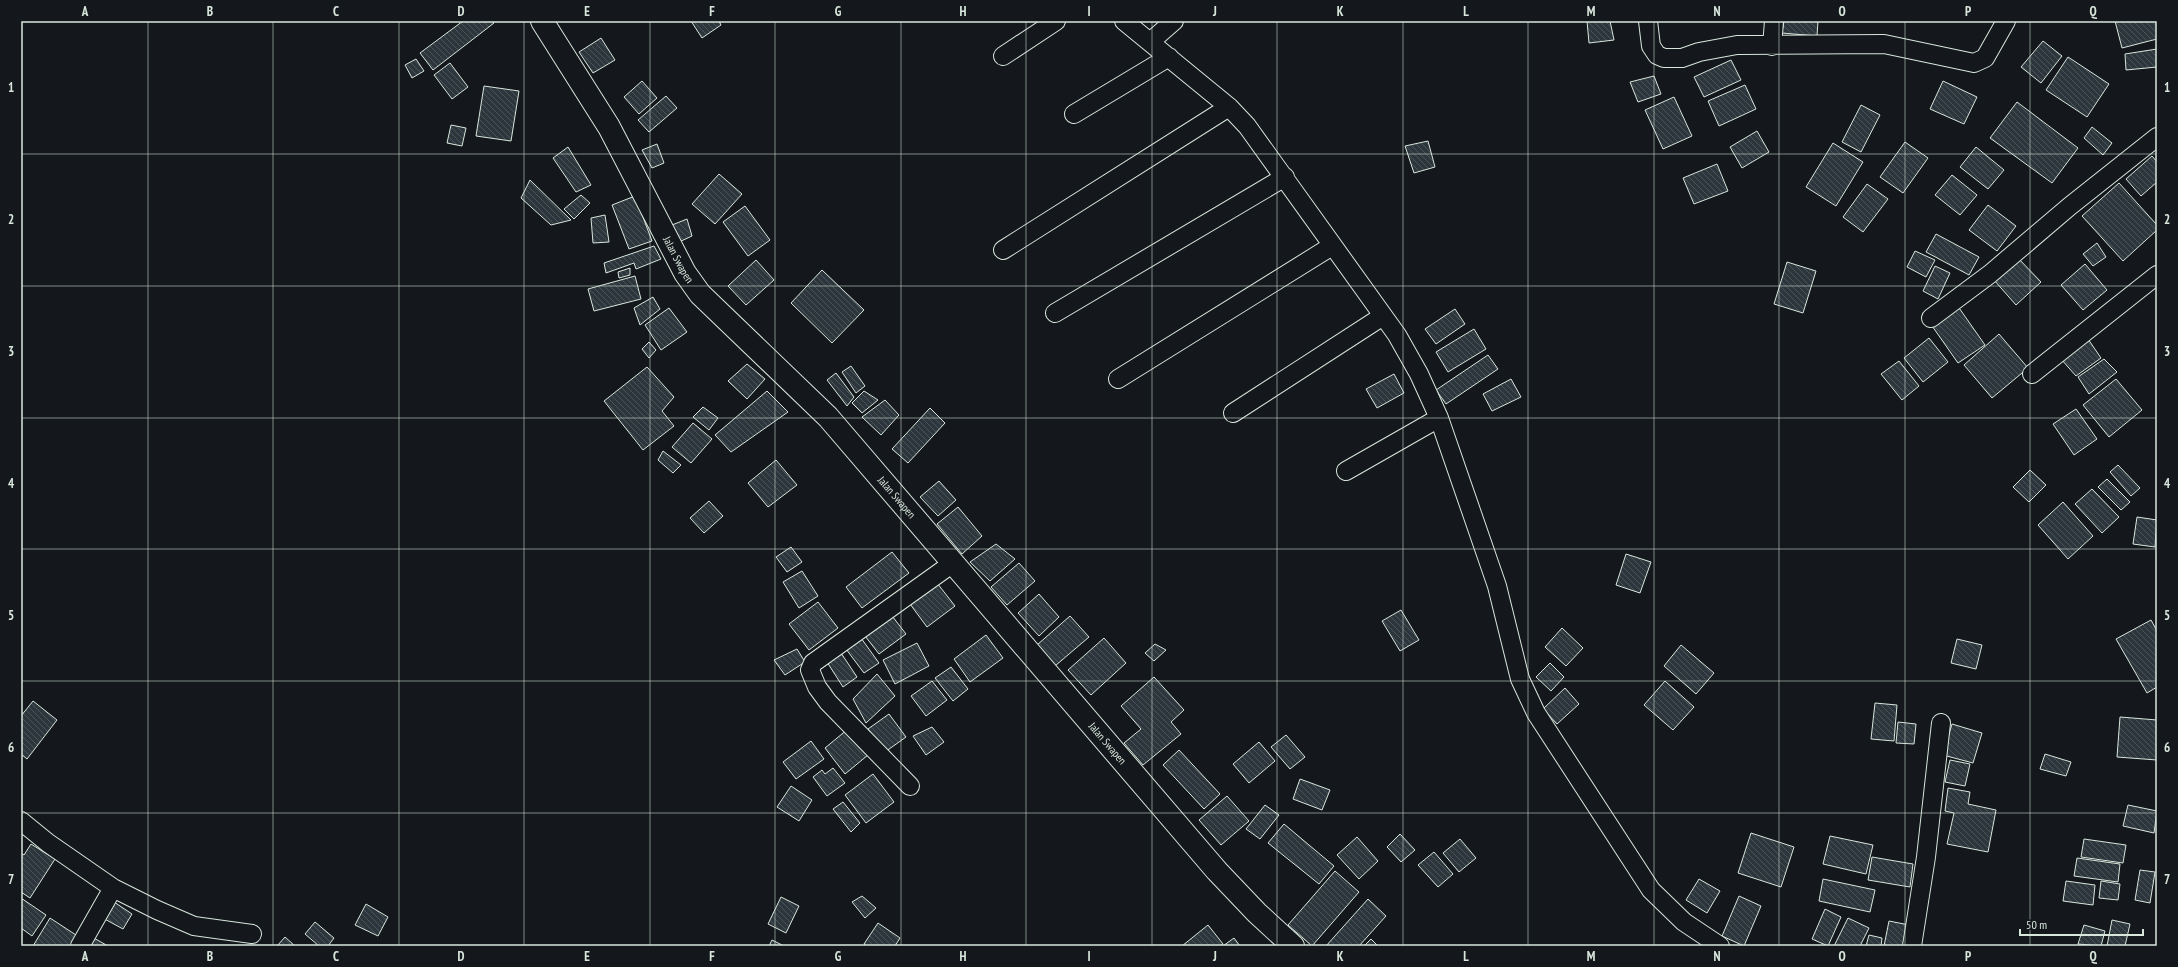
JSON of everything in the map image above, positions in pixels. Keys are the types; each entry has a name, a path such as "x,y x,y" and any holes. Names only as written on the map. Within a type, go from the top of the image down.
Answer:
{"main road":[{"name":"Jalan Swapen","path":"542,21 609,127 685,273 700,294 828,417 1217,871 1257,913 1293,946"}],"street":[{"path":"1003,56 1056,21"},
{"path":"1124,21 1229,107 1247,126 1285,177 1332,246 1396,335 1419,374 1439,418 1497,586 1520,679 1536,713 1652,890 1684,922 1720,946"},
{"path":"1150,42 1174,21"},
{"path":"1648,21 1651,46 1657,55 1664,58 1682,58 1699,52 1737,45 1772,46 1884,44 1974,62 1985,58 2006,21"},
{"path":"1772,46 1774,21"},
{"path":"1074,114 1169,57"},
{"path":"1002,250 1229,107"},
{"path":"1932,318 1990,274 2070,206 2157,137"},
{"path":"1055,313 1285,177"},
{"path":"1118,379 1332,246"},
{"path":"2032,374 2157,275"},
{"path":"1233,413 1383,316"},
{"path":"1346,471 1439,418"},
{"path":"910,786 828,702 814,682 810,670 814,663 953,563"},
{"path":"1912,946 1926,857 1941,723"},
{"path":"21,821 113,888 194,926 252,934"},
{"path":"80,946 113,888"}],"building":[{"path":"463,21 492,21 494,23 433,70 420,53"},
{"path":"691,21 719,21 721,25 702,38"},
{"path":"1587,21 1610,21 1614,40 1589,43"},
{"path":"1784,21 1818,21 1817,36 1782,33"},
{"path":"2115,21 2157,21 2157,39 2122,48"},
{"path":"601,38 615,60 593,73 579,52"},
{"path":"2043,41 2062,56 2041,83 2021,67"},
{"path":"2157,49 2157,67 2126,70 2125,54"},
{"path":"2068,57 2109,84 2087,117 2046,90"},
{"path":"416,59 424,71 412,78 405,65"},
{"path":"1731,60 1741,80 1704,97 1694,77"},
{"path":"450,63 468,87 452,99 434,75"},
{"path":"1654,76 1661,94 1638,102 1630,82"},
{"path":"642,81 657,98 639,114 624,97"},
{"path":"1943,81 1977,97 1964,124 1930,109"},
{"path":"1745,85 1756,109 1719,126 1708,101"},
{"path":"484,86 519,91 511,141 476,136"},
{"path":"666,96 677,108 649,132 638,120"},
{"path":"1674,97 1692,136 1663,149 1645,110"},
{"path":"2017,102 2078,148 2052,183 1990,138"},
{"path":"1861,105 1880,115 1861,152 1842,142"},
{"path":"451,125 466,128 462,146 447,143"},
{"path":"2092,127 2112,143 2103,155 2084,138"},
{"path":"1757,131 1769,152 1742,168 1730,147"},
{"path":"1428,141 1435,167 1414,173 1405,146"},
{"path":"1905,142 1928,158 1903,193 1880,177"},
{"path":"1833,143 1863,162 1836,206 1806,187"},
{"path":"657,144 664,163 652,168 642,150"},
{"path":"568,147 591,185 576,192 553,158"},
{"path":"1976,147 2004,170 1988,189 1960,167"},
{"path":"2152,156 2157,162 2157,182 2141,196 2126,179"},
{"path":"1717,164 1728,191 1694,204 1683,178"},
{"path":"719,174 742,194 715,224 692,204"},
{"path":"1952,175 1977,195 1960,215 1935,195"},
{"path":"530,180 571,220 551,225 521,198"},
{"path":"2119,183 2157,225 2157,230 2123,261 2082,216"},
{"path":"1867,184 1888,199 1863,232 1843,217"},
{"path":"581,195 590,203 574,219 564,209"},
{"path":"635,196 652,241 629,249 612,205"},
{"path":"1988,205 2016,226 1997,251 1969,230"},
{"path":"745,206 770,240 748,256 723,222"},
{"path":"605,215 609,242 593,243 591,218"},
{"path":"687,219 692,236 679,242 672,225"},
{"path":"1936,234 1979,257 1969,275 1926,252"},
{"path":"2097,243 2106,257 2093,266 2083,254"},
{"path":"654,246 661,259 636,269 634,263 606,273 604,263"},
{"path":"1915,251 1935,260 1926,277 1907,267"},
{"path":"2018,258 2041,282 2016,305 1994,280"},
{"path":"756,260 774,280 746,305 728,286"},
{"path":"1787,262 1816,271 1803,313 1774,304"},
{"path":"2085,264 2107,290 2083,310 2061,285"},
{"path":"1935,266 1950,273 1938,299 1923,291"},
{"path":"630,268 630,275 619,278 618,272"},
{"path":"822,270 864,310 832,343 791,303"},
{"path":"635,276 641,299 594,311 588,289"},
{"path":"653,297 660,309 640,325 634,308"},
{"path":"1957,305 1985,345 1958,363 1930,323"},
{"path":"669,308 687,332 661,350 645,325"},
{"path":"1455,309 1465,324 1436,344 1425,329"},
{"path":"1474,329 1486,349 1448,372 1436,352"},
{"path":"1999,334 2028,368 1992,398 1964,365"},
{"path":"1929,338 1948,362 1923,382 1904,358"},
{"path":"2088,339 2101,358 2076,376 2061,359"},
{"path":"649,342 656,350 649,358 642,349"},
{"path":"1488,355 1498,369 1446,404 1436,390"},
{"path":"2104,359 2117,372 2089,394 2078,377"},
{"path":"1899,361 1919,386 1902,400 1881,374"},
{"path":"747,364 765,379 747,399 728,381"},
{"path":"851,366 865,386 856,393 842,372"},
{"path":"647,367 674,397 662,411 674,426 643,450 604,401"},
{"path":"836,373 854,397 847,406 827,380"},
{"path":"1394,374 1404,393 1377,408 1366,389"},
{"path":"1511,379 1521,397 1492,411 1483,394"},
{"path":"2116,379 2142,410 2109,437 2083,405"},
{"path":"767,391 788,412 731,452 715,435"},
{"path":"864,391 878,400 862,413 852,403"},
{"path":"885,400 899,415 881,435 862,417"},
{"path":"703,407 718,418 709,430 693,417"},
{"path":"930,408 945,423 908,463 892,449"},
{"path":"2076,409 2097,439 2074,455 2053,424"},
{"path":"693,423 712,439 691,463 672,447"},
{"path":"663,451 681,465 673,473 658,460"},
{"path":"776,460 797,485 768,507 748,483"},
{"path":"2118,465 2140,488 2131,496 2110,472"},
{"path":"2030,470 2046,485 2029,502 2013,487"},
{"path":"2107,479 2130,502 2121,510 2098,487"},
{"path":"939,481 956,500 938,516 920,497"},
{"path":"2092,489 2119,517 2102,533 2075,504"},
{"path":"709,501 723,516 704,533 690,518"},
{"path":"2063,502 2093,536 2068,559 2038,525"},
{"path":"958,507 982,536 962,554 937,524"},
{"path":"2137,517 2157,520 2155,547 2133,544"},
{"path":"996,544 1015,559 990,581 970,562"},
{"path":"791,547 802,562 787,572 776,557"},
{"path":"892,552 909,573 862,608 846,587"},
{"path":"1626,554 1651,562 1640,593 1616,585"},
{"path":"1019,563 1035,581 1007,605 991,587"},
{"path":"802,571 818,596 799,608 783,582"},
{"path":"937,583 955,606 927,627 910,604"},
{"path":"1039,594 1059,617 1039,636 1018,613"},
{"path":"818,602 838,628 809,650 789,624"},
{"path":"1401,610 1419,640 1400,651 1382,621"},
{"path":"889,612 906,634 879,654 862,632"},
{"path":"1070,616 1089,637 1055,666 1037,645"},
{"path":"2151,620 2157,631 2157,687 2147,693 2116,639"},
{"path":"1562,628 1583,648 1566,666 1545,647"},
{"path":"986,635 1003,658 970,682 954,659"},
{"path":"861,638 879,663 864,673 846,649"},
{"path":"1104,638 1126,663 1091,695 1068,670"},
{"path":"1957,639 1982,645 1976,669 1951,663"},
{"path":"917,643 929,666 895,684 883,660"},
{"path":"1155,644 1166,650 1154,661 1145,653"},
{"path":"1681,645 1714,673 1696,694 1664,666"},
{"path":"797,649 805,662 785,675 774,660"},
{"path":"841,653 857,677 843,687 827,662"},
{"path":"1550,663 1564,677 1551,691 1536,677"},
{"path":"951,667 968,689 953,701 935,678"},
{"path":"877,674 895,696 866,723 853,699"},
{"path":"1154,677 1184,710 1171,722 1181,734 1143,765 1124,743 1141,729 1121,706"},
{"path":"932,681 947,700 926,716 911,696"},
{"path":"1665,681 1694,707 1673,730 1644,705"},
{"path":"1565,688 1579,704 1557,724 1543,709"},
{"path":"33,701 57,720 27,759 21,754 21,716"},
{"path":"1875,703 1897,705 1894,741 1871,739"},
{"path":"889,714 906,737 885,752 868,729"},
{"path":"2120,717 2157,720 2157,760 2117,757"},
{"path":"1898,722 1916,724 1914,744 1896,743"},
{"path":"1952,724 1982,733 1973,763 1943,755"},
{"path":"932,727 944,742 926,755 913,736"},
{"path":"848,729 868,755 845,774 825,748"},
{"path":"1286,735 1305,757 1290,769 1271,747"},
{"path":"811,741 824,759 796,779 783,762"},
{"path":"1259,742 1275,761 1249,783 1233,764"},
{"path":"1179,750 1220,794 1204,809 1163,765"},
{"path":"2045,754 2071,762 2066,776 2040,769"},
{"path":"1950,760 1970,764 1965,786 1945,782"},
{"path":"833,768 845,783 827,796 813,777 822,770 825,774"},
{"path":"873,774 894,802 866,823 845,795"},
{"path":"1300,779 1330,790 1322,810 1293,799"},
{"path":"791,786 812,800 799,821 777,807"},
{"path":"1948,788 1970,792 1968,804 1996,810 1988,852 1947,844 1954,813 1945,811"},
{"path":"1227,796 1249,821 1221,845 1199,820"},
{"path":"843,802 860,823 851,832 833,809"},
{"path":"1265,805 1279,815 1260,839 1246,829"},
{"path":"2128,805 2157,811 2154,833 2123,826"},
{"path":"1284,824 1334,866 1319,884 1268,843"},
{"path":"1751,833 1794,847 1781,887 1738,873"},
{"path":"1400,834 1415,850 1401,862 1387,847"},
{"path":"1830,836 1873,845 1866,874 1823,864"},
{"path":"1357,837 1378,861 1359,879 1337,855"},
{"path":"1460,839 1476,858 1459,872 1443,853"},
{"path":"2084,839 2126,845 2123,863 2081,857"},
{"path":"31,844 55,859 30,898 21,892 21,853 24,855"},
{"path":"1434,852 1453,874 1438,887 1418,865"},
{"path":"1872,857 1913,864 1910,887 1868,880"},
{"path":"2077,858 2120,864 2118,882 2074,876"},
{"path":"2140,870 2155,872 2150,903 2135,900"},
{"path":"1335,871 1359,892 1312,946 1288,925"},
{"path":"1699,879 1720,891 1707,913 1686,900"},
{"path":"1823,879 1875,890 1870,912 1819,901"},
{"path":"2066,881 2095,885 2093,905 2063,901"},
{"path":"2101,881 2120,884 2118,900 2099,898"},
{"path":"862,896 876,908 865,918 852,902"},
{"path":"1739,896 1761,906 1744,946 1722,936"},
{"path":"781,897 799,906 786,933 768,924"},
{"path":"21,898 46,915 32,936 21,928"},
{"path":"1368,899 1386,916 1359,946 1326,946"},
{"path":"111,900 132,914 123,929 101,917"},
{"path":"366,904 388,917 378,936 355,925"},
{"path":"1825,909 1841,917 1828,946 1812,939"},
{"path":"50,918 79,937 74,946 33,946"},
{"path":"1848,918 1869,928 1860,946 1834,946"},
{"path":"2112,920 2130,924 2125,946 2107,946"},
{"path":"1889,921 1909,925 1905,946 1884,946"},
{"path":"315,922 334,938 328,946 319,946 305,934"},
{"path":"878,923 900,938 895,946 866,946 864,944"},
{"path":"1208,925 1223,944 1220,946 1182,946"},
{"path":"2084,925 2105,931 2101,946 2078,944"},
{"path":"1869,935 1882,938 1881,946 1866,946"},
{"path":"92,937 108,946 87,946"},
{"path":"285,937 295,946 277,946"},
{"path":"1234,938 1240,946 1223,946"},
{"path":"1371,939 1378,946 1364,946"},
{"path":"772,940 784,946 769,946"}]}
